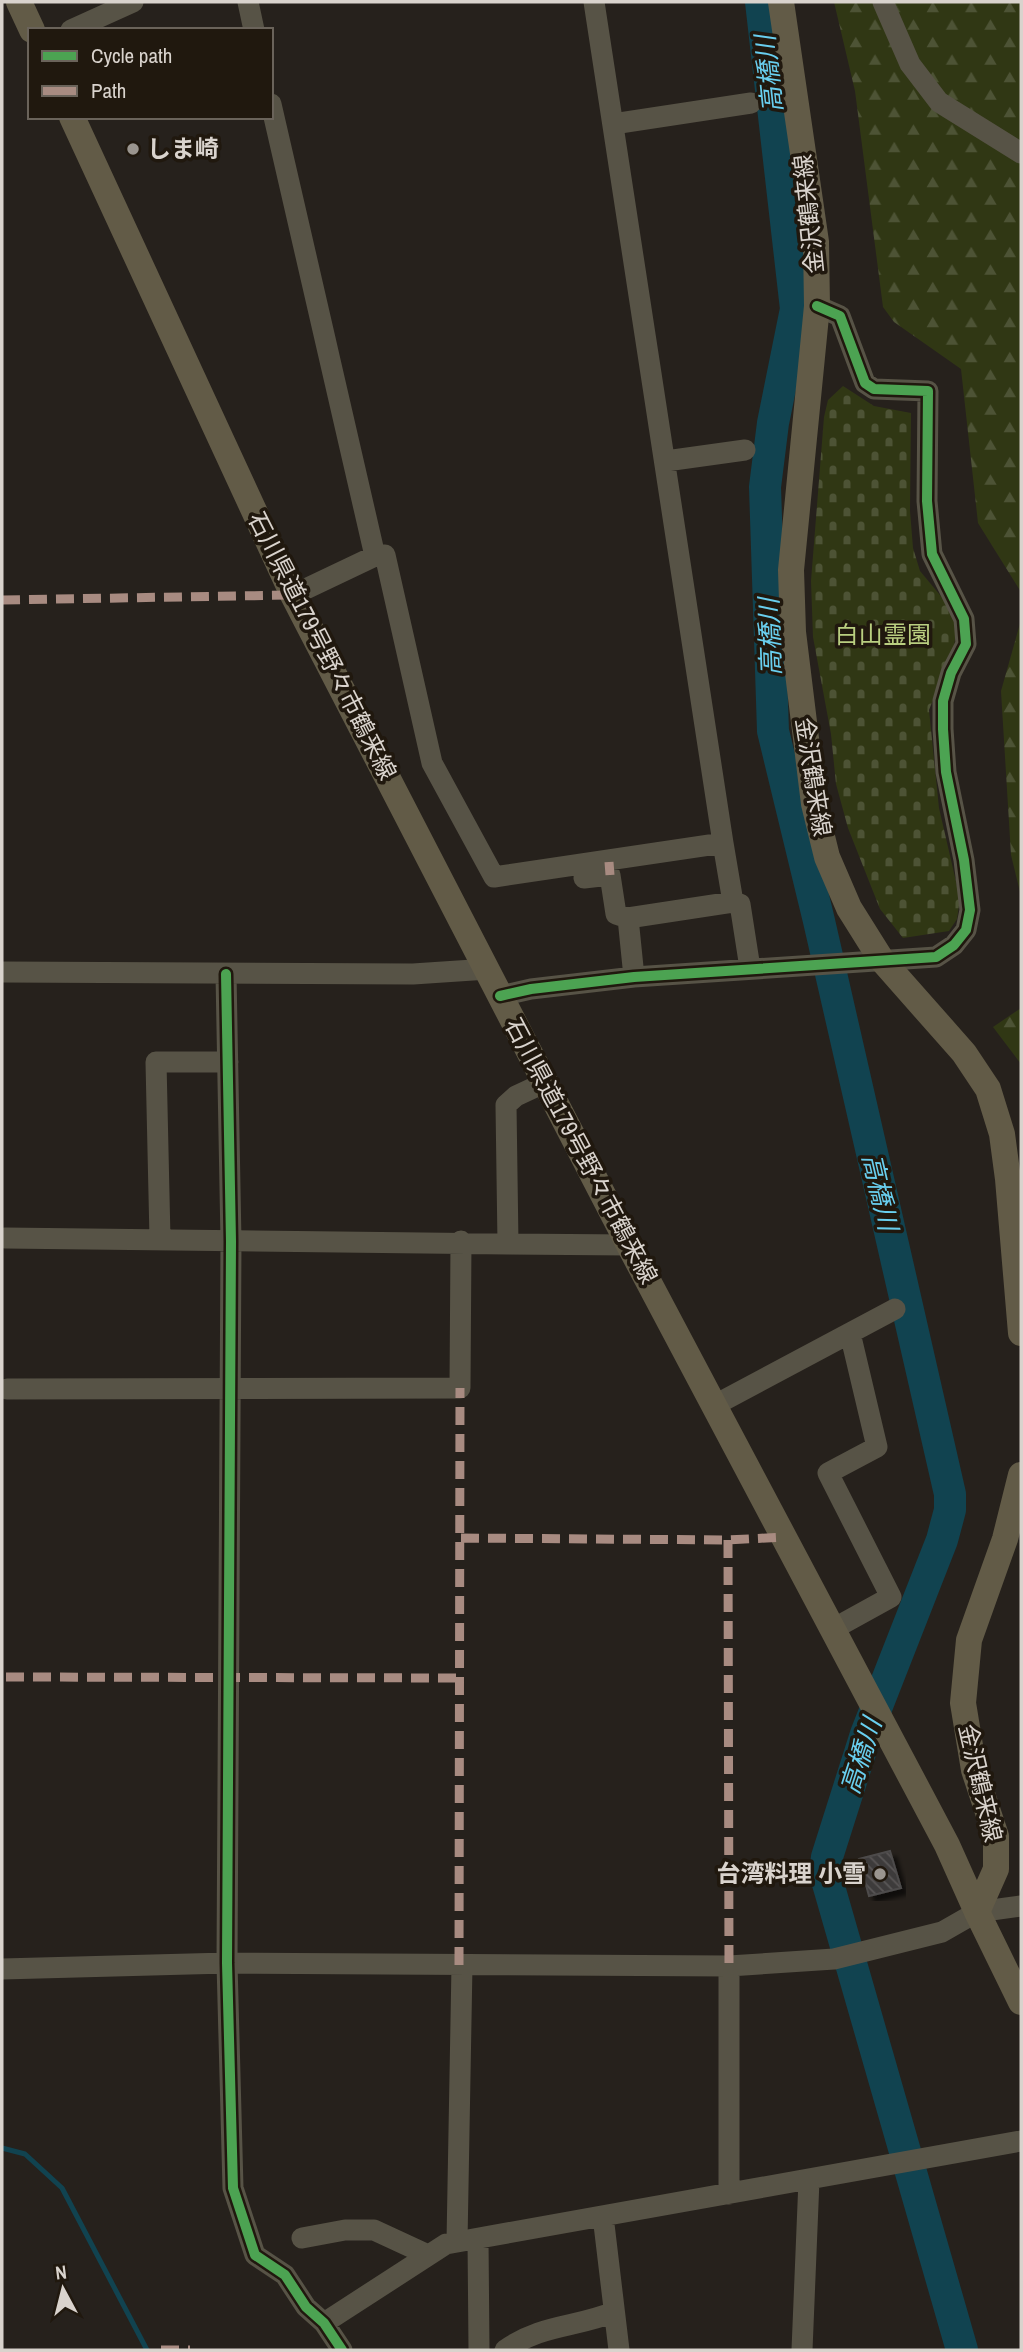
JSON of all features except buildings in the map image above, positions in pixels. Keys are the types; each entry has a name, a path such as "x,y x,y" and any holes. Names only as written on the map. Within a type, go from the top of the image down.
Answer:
{"main road":[{"path":"19,2 31,28"},
{"name":"金沢鶴来線","path":"781,2 817,242 817,306 791,570 793,632 814,804 827,856 849,908 881,959 964,1053 988,1089 1002,1134 1021,1333"},
{"name":"石川県道179号野々市鶴来線","path":"73,119 293,595 629,1245 947,1845 977,1912"},
{"name":"金沢鶴来線","path":"977,1912 996,1869 996,1836 974,1770 963,1703 969,1640 1013,1538 1021,1475"},
{"path":"977,1912 1021,2002"}],"street":[{"path":"75,28 133,2"},
{"path":"248,2 254,28"},
{"path":"594,2 733,902"},
{"path":"883,2 910,64 939,102 1021,153"},
{"path":"613,124 751,103"},
{"path":"273,113 375,556"},
{"path":"500,996 531,989 634,977 828,962 936,957 954,945 966,930 970,910 969,886 946,772 943,701 951,673 966,644 964,619 932,554 927,501 928,391 874,389 865,383 840,316 817,306"},
{"path":"666,461 746,450"},
{"path":"293,595 375,556 385,555 432,763 494,877 723,844"},
{"path":"519,886 610,875 616,914 628,918 733,902 740,904 750,968"},
{"path":"628,918 634,977"},
{"path":"2,972 413,974 488,969"},
{"path":"226,974 230,1241 228,1963 233,2188 255,2255 285,2275 306,2307 324,2323 342,2350"},
{"path":"160,1239 156,1062 228,1062"},
{"path":"508,1244 506,1105 516,1096 546,1082"},
{"path":"5,1238 461,1241 629,1245"},
{"path":"7,1389 460,1388 461,1241"},
{"path":"715,1405 895,1309"},
{"path":"833,1629 891,1597 828,1473 877,1447 850,1333"},
{"path":"2,1969 228,1963 729,1966 847,1956 942,1932 977,1912 1021,1906"},
{"path":"461,1965 468,2241 479,2350"},
{"path":"729,1966 729,2194"},
{"path":"324,2323 446,2244 1021,2141"},
{"path":"802,2350 809,2180"},
{"path":"603,2217 619,2350"},
{"path":"302,2238 345,2230 374,2230 428,2255"},
{"path":"505,2350 523,2338 557,2325 588,2322 614,2312"},
{"path":"523,2338 540,2346 541,2350"}],"green space":[{"path":"834,2 1021,2 1021,592 978,523 961,369 894,322 883,307 855,91"},
{"name":"白山霊園","path":"843,386 874,406 911,413 910,511 913,548 920,571 950,607 957,623 954,647 929,710 939,808 960,899 957,919 949,931 903,938 880,909 848,828 836,784 831,734 813,637 811,581 824,417 828,400"},
{"path":"1021,620 1021,896 1011,855 1001,691"},
{"path":"1021,1008 1021,1064 993,1027"}],"waterway":[{"name":"高橋川","path":"761,2 796,309 773,423 765,487 773,731 950,1494 950,1510 942,1540 866,1734 827,1857 825,1873 962,2350"},
{"path":"2,2148 25,2154 62,2188 147,2350"}],"marked path":[{"path":"2,600 293,595"},
{"path":"609,862 610,875"},
{"path":"459,1965 460,1388"},
{"path":"461,1538 728,1540 784,1537"},
{"path":"728,1540 729,1966"},
{"path":"6,1677 459,1678"},
{"path":"161,2350 190,2350"}],"cycle path":[{"path":"500,996 531,989 634,977 936,957 954,945 966,930 970,910 964,860 946,772 943,729 943,701 951,673 966,644 964,619 932,554 927,501 928,391 874,389 865,383 840,316 817,306"},
{"path":"226,974 231,1241 227,1963 233,2188 255,2255 285,2275 306,2307 324,2323 342,2350"}],"place":[{"name":"しま崎","path":"133,149"},
{"name":"台湾料理 小雪","path":"880,1874"}]}
